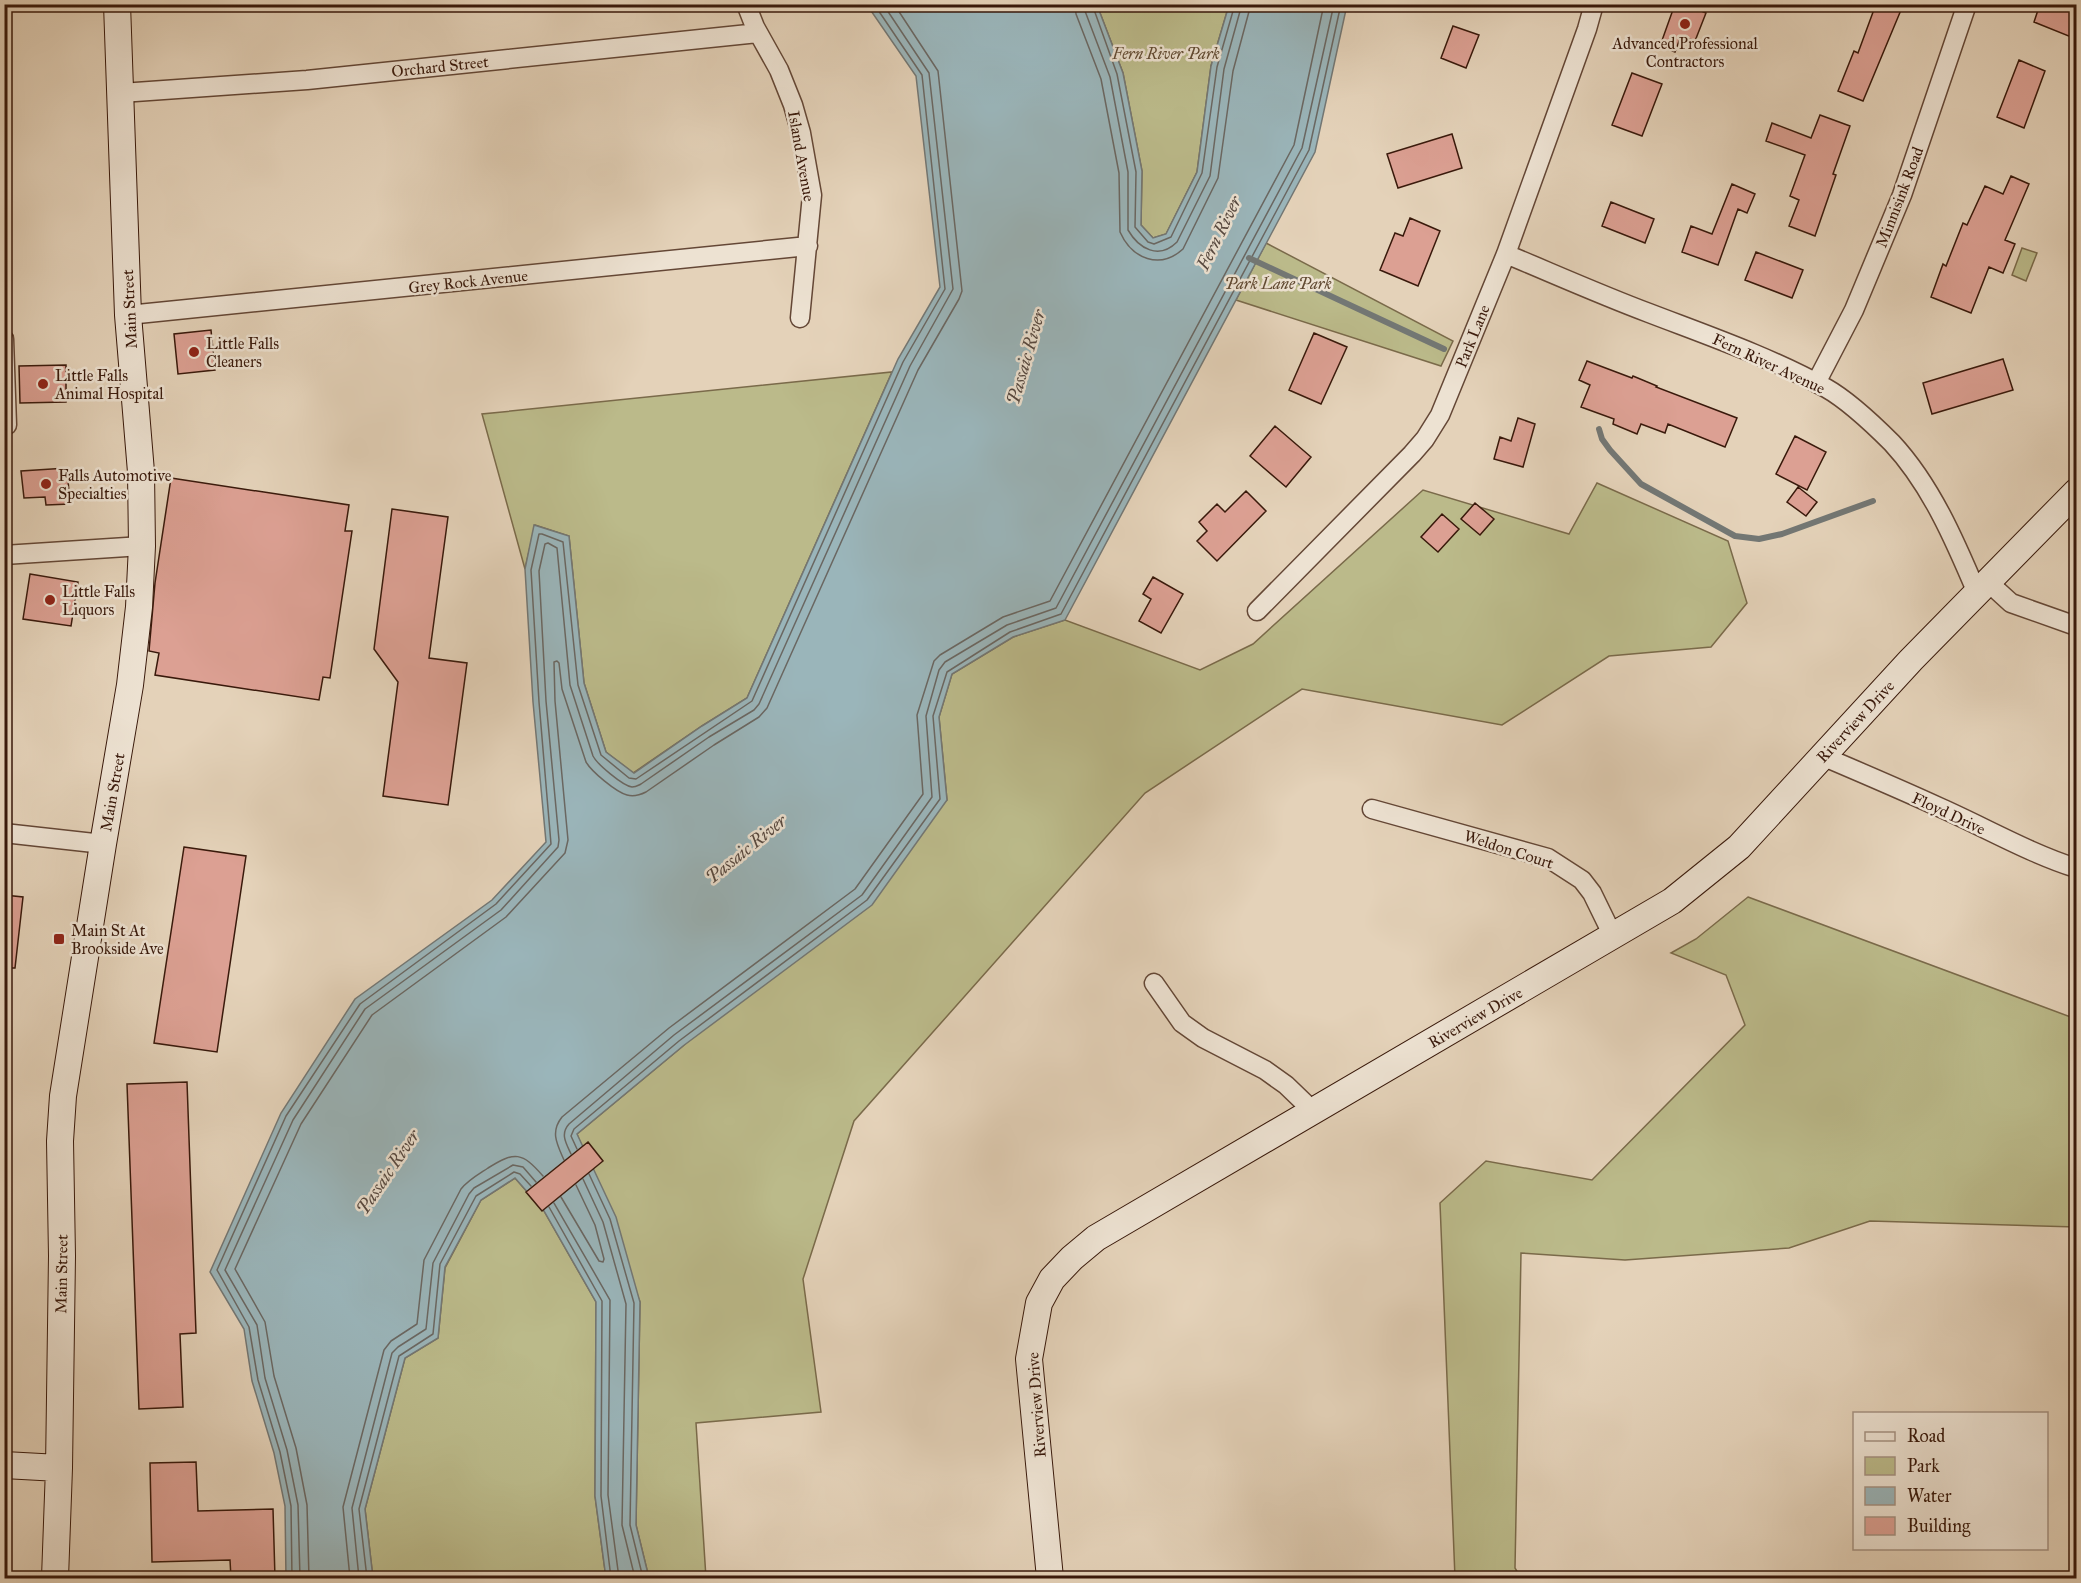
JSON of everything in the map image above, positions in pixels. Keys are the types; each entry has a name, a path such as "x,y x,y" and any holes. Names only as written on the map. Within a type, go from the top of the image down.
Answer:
{"main road":[{"name":"Main Street","path":"55,1578 62,1256 60,1141 63,1096 130,685 139,607 142,546 141,472 128,315 117,4"},
{"name":"Riverview Drive","path":"1050,1578 1029,1359 1039,1303 1052,1279 1096,1238 1672,901 1739,847 1911,660 2076,492"},
{"path":"4,1465 59,1468"}],"street":[{"name":"Island Avenue","path":"746,4 758,33 779,70 801,133 812,195 801,318"},
{"name":"Park Lane","path":"1257,611 1425,439 1440,415 1506,254 1594,4"},
{"name":"Minnisink Road","path":"1816,383 1854,310 1902,195 1967,4"},
{"name":"Orchard Street","path":"121,93 307,80 758,33"},
{"name":"Grey Rock Avenue","path":"128,315 808,246"},
{"name":"Fern River Avenue","path":"1506,254 1646,312 1744,349 1827,388 1849,404 1910,464 1982,587"},
{"path":"4,339 7,425"},
{"path":"4,555 142,546"},
{"path":"1982,587 2011,603 2076,626"},
{"name":"Floyd Drive","path":"1822,756 1942,808 2020,847 2076,868"},
{"name":"Weldon Court","path":"1372,809 1548,858 1582,880 1592,893 1613,936"},
{"path":"4,833 103,844"},
{"path":"1154,983 1182,1023 1203,1038 1264,1070 1286,1085 1313,1111"}],"green space":[{"name":"Fern River Park","path":"1097,5 1229,5 1211,66 1197,172 1166,234 1153,238 1141,225 1142,171 1123,73"},
{"name":"Park Lane Park","path":"1266,243 1453,341 1441,366 1236,300"},
{"path":"2022,248 2037,253 2026,281 2012,275"},
{"path":"892,372 747,698 633,773 606,752 584,683 569,536 535,525 525,569 482,414"},
{"path":"1597,483 1728,541 1747,603 1711,647 1609,656 1502,725 1302,689 1145,793 854,1121 803,1279 821,1412 696,1423 706,1578 649,1578 636,1525 640,1302 577,1134 683,1046 947,800 939,717 952,674 1013,637 1065,620 1200,670 1253,644 1423,490 1569,534"},
{"path":"1748,897 2076,1019 2076,1227 1870,1221 1789,1248 1625,1260 1521,1253 1515,1568 1521,1578 1455,1578 1440,1203 1486,1161 1592,1180 1745,1025 1726,975 1671,953 1696,939"},
{"path":"515,1178 544,1211 596,1302 595,1496 606,1578 373,1578 365,1509 405,1358 438,1338 445,1268 481,1200"}],"water":[{"path":"867,5 1097,5 1123,73 1142,171 1141,225 1153,238 1166,234 1197,172 1211,66 1229,5 1347,5 1315,152 1065,620 1013,637 952,674 939,717 947,800 872,905 683,1046 577,1134 616,1217 640,1302 636,1525 649,1578 606,1578 595,1496 596,1302 544,1211 515,1178 481,1200 445,1267 438,1338 405,1358 365,1509 373,1578 286,1578 285,1506 274,1453 252,1381 244,1329 210,1272 281,1113 355,999 492,900 546,842 533,702 525,569 534,525 569,536 584,683 606,752 634,773 747,698 898,359 940,287 916,76"}],"building":[{"name":"Advanced Professional Contractors","path":"1675,4 1685,4 1706,13 1695,41 1681,36 1675,52 1660,46"},
{"path":"1876,4 1886,4 1901,10 1863,101 1838,91 1854,51 1858,53"},
{"path":"2040,4 2076,4 2076,39 2034,22"},
{"path":"1453,26 1479,35 1466,68 1441,58"},
{"path":"2019,60 2045,71 2024,128 1997,117"},
{"path":"1632,73 1662,84 1642,136 1612,125"},
{"path":"1820,115 1850,126 1815,236 1789,226 1799,200 1790,196 1805,155 1766,141 1772,123 1811,138"},
{"path":"1452,134 1462,168 1398,188 1387,154"},
{"path":"2011,176 2029,184 2005,240 2015,244 2003,273 1989,267 1971,313 1931,297 1943,264 1946,266 1963,223 1967,225 1985,186 2003,194"},
{"path":"1732,184 1755,194 1747,213 1738,209 1718,265 1682,252 1691,226 1712,234"},
{"path":"1611,202 1654,219 1645,243 1602,226"},
{"path":"1410,218 1440,231 1418,286 1380,270 1395,233 1403,236"},
{"path":"1756,252 1803,270 1792,298 1745,280"},
{"name":"Little Falls Cleaners","path":"211,330 215,370 178,374 174,334"},
{"path":"1314,333 1347,347 1321,404 1289,390"},
{"path":"2003,359 2013,390 1932,414 1923,383"},
{"path":"1587,361 1632,378 1633,376 1737,418 1725,447 1668,424 1665,433 1641,424 1637,434 1613,424 1614,419 1581,407 1590,385 1579,380"},
{"name":"Little Falls Animal Hospital","path":"66,365 66,402 20,403 19,366"},
{"path":"1518,418 1535,424 1523,467 1494,459 1500,437 1511,441"},
{"path":"1275,426 1311,457 1286,487 1250,456"},
{"path":"1795,436 1826,452 1807,490 1776,474"},
{"name":"Falls Automotive Specialties","path":"67,468 70,504 46,505 45,497 24,498 21,471"},
{"path":"171,478 349,505 345,531 352,531 330,678 323,677 319,700 155,675 159,653 149,651 155,583"},
{"path":"1798,487 1817,502 1806,516 1787,502"},
{"path":"1246,491 1266,511 1217,561 1197,541 1207,531 1199,522 1217,504 1225,512"},
{"path":"1475,503 1494,519 1480,535 1461,519"},
{"path":"392,509 448,517 429,658 467,663 448,805 383,796 398,682 374,649"},
{"path":"1442,514 1459,529 1438,552 1421,537"},
{"name":"Little Falls Liquors","path":"30,574 78,582 71,626 23,619"},
{"path":"1153,577 1183,594 1161,633 1139,621 1151,599 1143,594"},
{"path":"184,847 246,856 217,1052 154,1043"},
{"path":"4,895 23,897 15,968 4,968"},
{"path":"187,1082 196,1333 180,1334 183,1407 139,1409 127,1084"},
{"path":"588,1142 603,1161 542,1211 526,1192"},
{"path":"196,1462 198,1511 273,1509 275,1578 231,1578 230,1560 152,1562 150,1463"}],"waterway":[{"path":"1249,258 1444,349"},
{"path":"1599,429 1602,439 1610,450 1641,484 1735,536 1759,539 1782,534 1873,501"}],"place":[{"name":"Advanced Professional Contractors","path":"1685,24"},
{"name":"Little Falls Cleaners","path":"194,352"},
{"name":"Little Falls Animal Hospital","path":"43,384"},
{"name":"Falls Automotive Specialties","path":"46,484"},
{"name":"Little Falls Liquors","path":"50,600"},
{"name":"Main St At Brookside Ave","path":"59,939"}],"water label":[{"name":"Fern River","path":"1219,233"},
{"name":"Passaic River","path":"1026,357"},
{"name":"Passaic River","path":"746,849"},
{"name":"Passaic River","path":"388,1172"}]}
